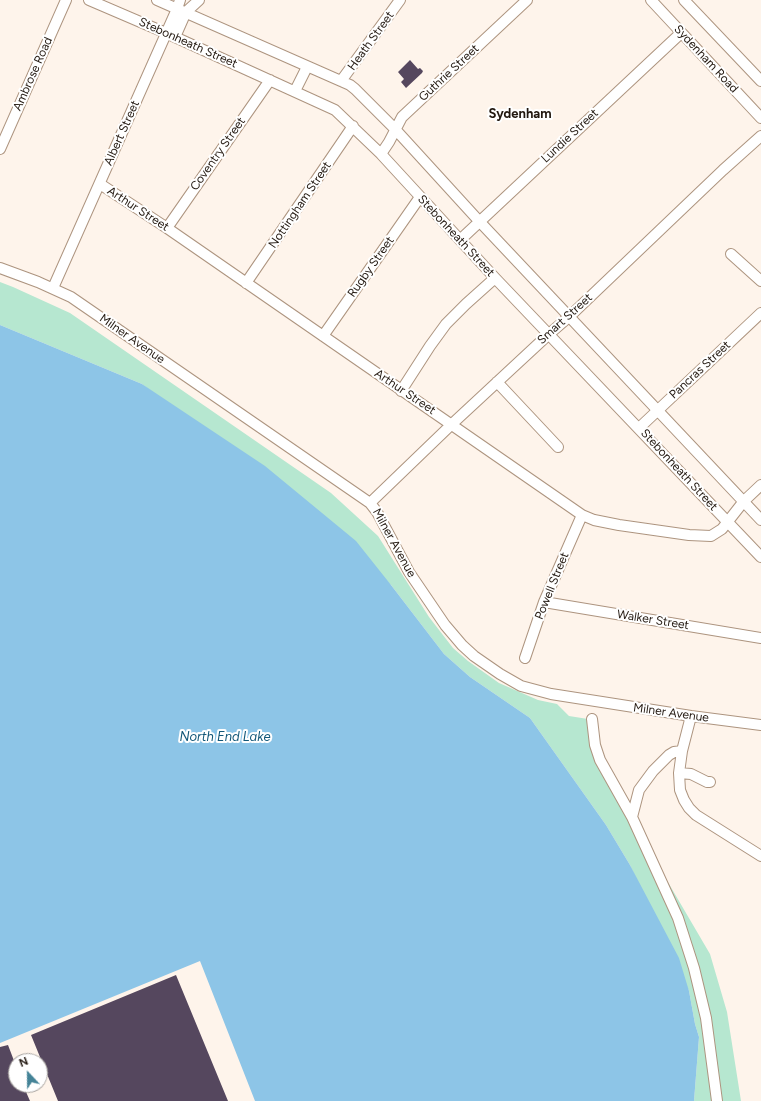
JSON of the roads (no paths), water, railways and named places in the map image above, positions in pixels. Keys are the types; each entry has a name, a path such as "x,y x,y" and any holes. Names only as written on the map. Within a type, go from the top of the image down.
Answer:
{"street":[{"name":"Ambrose Road","path":"0,149 66,0"},
{"name":"Stebonheath Street","path":"89,0 335,110 381,154 495,278 761,557"},
{"name":"Stebonheath Street","path":"157,0 181,7 307,67 341,81 355,89 395,129 761,520"},
{"name":"Albert Street","path":"53,288 170,35 181,7 199,0"},
{"name":"Heath Street","path":"341,81 400,0"},
{"name":"Guthrie Street","path":"381,154 402,117 527,0"},
{"name":"Sydenham Road","path":"651,0 761,118"},
{"name":"Sydenham Road","path":"684,0 761,81"},
{"name":"Lundie Street","path":"460,240 681,33"},
{"path":"294,91 307,67"},
{"name":"Coventry Street","path":"167,228 270,80"},
{"name":"Nottingham Street","path":"246,283 353,126"},
{"name":"Smart Street","path":"370,503 497,382 760,140"},
{"name":"Arthur Street","path":"100,184 167,228 582,515 594,520 619,525 704,536 716,534 728,522 744,501 761,485"},
{"name":"Rugby Street","path":"323,336 420,197"},
{"path":"731,254 761,281"},
{"name":"Milner Avenue","path":"0,268 53,288 79,302 370,503 377,512 409,572 445,626 466,649 488,667 521,686 545,693 691,716 761,725"},
{"path":"401,391 446,324 495,278"},
{"name":"Pancras Street","path":"639,428 761,313"},
{"path":"497,382 558,447"},
{"name":"Powell Street","path":"525,658 544,602 582,515"},
{"name":"Walker Street","path":"544,602 761,638"},
{"path":"691,716 682,751 679,772 680,790 684,800 696,815 761,856"},
{"path":"592,719 595,745 603,768 632,817 678,918 694,968 706,1018 717,1101"},
{"path":"632,817 639,790 652,771 669,755 674,752 682,751"},
{"path":"679,772 691,774 710,782"}],"water":[{"name":"North End Lake","path":"0,325 142,384 265,466 356,541 444,654 470,677 530,718 606,825 630,865 679,958 689,991 699,1037 694,1101 255,1101 200,961 0,1043"}],"district":[{"name":"Sydenham","path":"520,114"}]}
